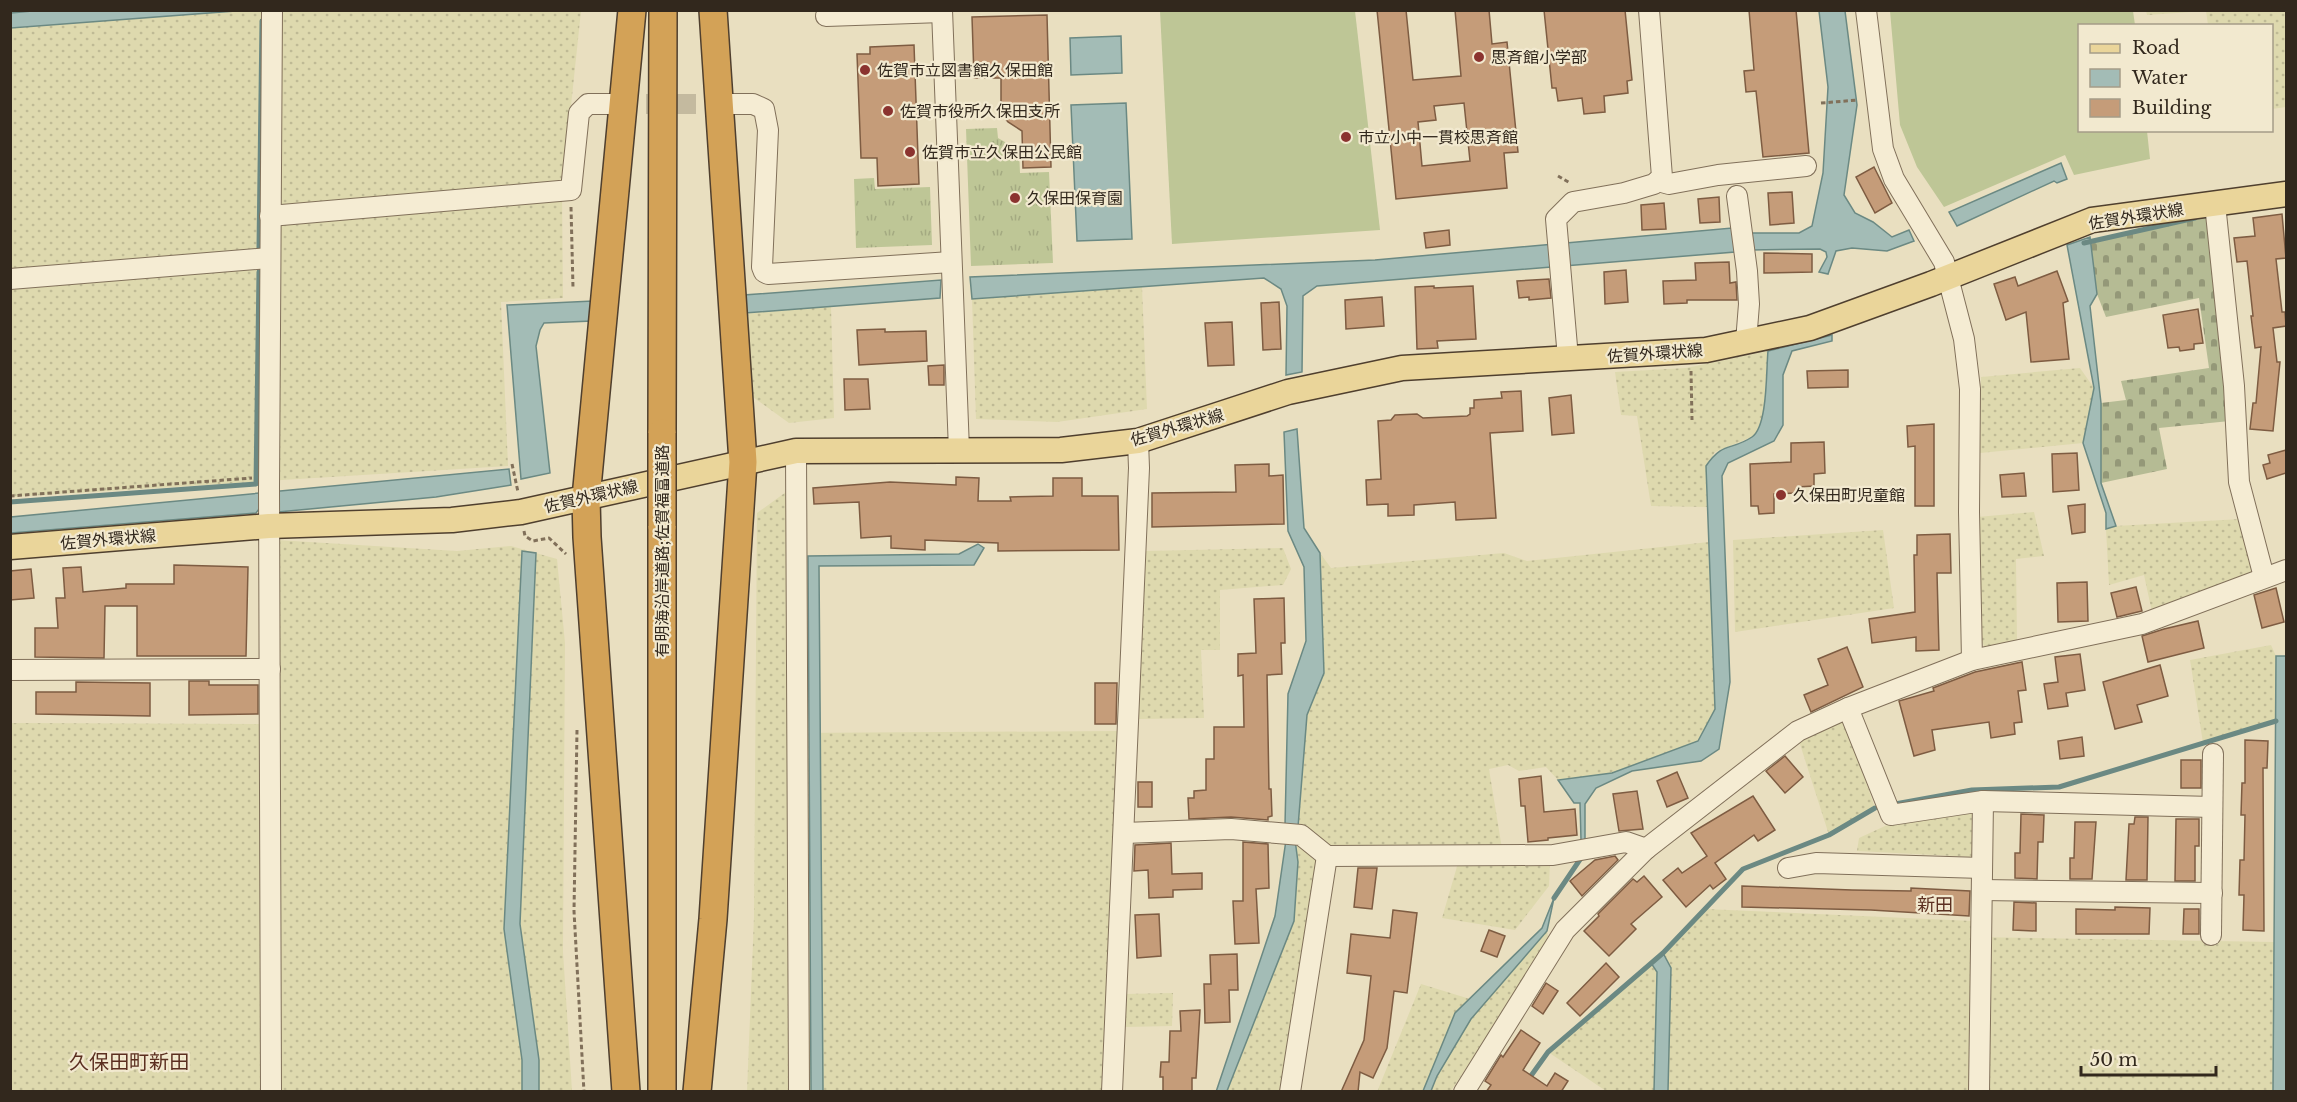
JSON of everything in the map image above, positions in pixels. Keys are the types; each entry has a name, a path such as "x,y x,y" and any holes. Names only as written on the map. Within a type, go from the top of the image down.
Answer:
{"highway":[{"path":"626,1092 586,498 632,10"},
{"name":"有明海沿岸道路;佐賀福富道路","path":"662,1092 663,10"},
{"path":"697,1092 713,908 743,462 713,10"}],"main road":[{"name":"佐賀外環状線","path":"10,547 269,521 452,520 521,512 796,451 1061,450 1138,441 1288,392 1402,368 1706,350 1746,342 1810,328 2092,220 2286,194"}],"street":[{"path":"271,1092 269,258 272,10"},
{"path":"1568,358 1556,219 1573,202 1624,193 1654,184 1662,177 1648,10"},
{"path":"1866,10 1883,149 1894,179 1944,262 1964,339 1970,389 1969,512 1972,660"},
{"path":"826,16 942,11 959,450"},
{"path":"270,216 571,190 579,113 588,104 616,104"},
{"path":"730,104 753,104 764,109 768,130 762,267 764,272 768,274 951,261"},
{"path":"1658,181 1669,184 1718,175 1806,166"},
{"path":"1737,196 1747,271 1749,304 1746,342"},
{"path":"2215,204 2234,386 2239,482 2264,577"},
{"path":"10,279 269,258"},
{"path":"1112,1092 1139,468 1138,441"},
{"path":"796,451 799,1092"},
{"path":"1464,1092 1565,930 1646,849 1798,731 1848,708 1972,660 2142,624 2286,570"},
{"path":"10,670 270,669"},
{"path":"1848,708 1891,815 1983,801 2212,807"},
{"path":"2211,935 2213,754"},
{"path":"1979,1092 1983,801"},
{"path":"1124,833 1231,829 1301,835 1327,856 1553,855 1626,842 1646,849"},
{"path":"1290,1092 1327,856"},
{"path":"1788,868 1816,863 1982,868"},
{"path":"1982,890 2212,893"}],"path":[{"path":"1821,103 1863,99"},
{"path":"571,190 573,288"},
{"path":"1690,351 1692,420"},
{"path":"512,464 525,536 533,542 549,538 568,555"},
{"path":"10,496 250,478"},
{"path":"577,727 574,912 584,1092"}],"shaded area":[{"path":"11,11 581,11 562,191 563,298 501,302 508,466 11,497"},
{"path":"2146,11 2206,11 2147,15"},
{"path":"2206,11 2286,11 2286,107 2273,109 2273,24 2208,24"},
{"path":"1142,287 1147,409 1057,422 976,419 972,299"},
{"path":"831,306 834,418 789,423 753,397 745,313"},
{"path":"1768,351 1763,421 1754,436 1715,452 1706,466 1707,507 1651,506 1637,416 1621,415 1615,372 1686,368"},
{"path":"2080,368 2094,388 2083,443 1980,453 1981,377"},
{"path":"786,492 790,733 1119,731 1102,1091 747,1092 754,917 757,513"},
{"path":"2034,512 2044,556 2016,559 2017,641 1985,649 1981,638 1977,517"},
{"path":"2241,519 2256,575 2152,612 2144,575 2109,585 2106,529 2116,526"},
{"path":"1883,530 1894,608 1735,632 1733,540"},
{"path":"276,540 457,551 511,546 557,559 565,643 563,952 572,1091 11,1092 11,723 276,724"},
{"path":"1709,542 1715,709 1698,741 1612,773 1558,780 1546,767 1519,771 1508,765 1489,769 1504,861 1550,862 1549,886 1515,930 1442,918 1463,846 1330,846 1298,827 1307,715 1324,673 1320,553 1331,568 1504,553 1527,561"},
{"path":"1283,548 1291,569 1283,585 1220,590 1220,650 1201,650 1204,718 1138,719 1145,551"},
{"path":"2271,645 2276,656 2276,721 2286,722 2286,1091 1606,1091 1548,1052 1663,953 1705,909 1973,921 1972,937 2274,942 2276,722 2203,743 2190,660"},
{"path":"1844,718 1875,808 1829,835 1799,741"},
{"path":"1975,810 1974,857 1857,851 1859,838 1898,820"},
{"path":"1295,840 1319,861 1283,1091 1227,1092 1294,921"},
{"path":"1542,928 1547,931 1549,941 1451,1091 1377,1092 1421,984 1470,999"},
{"path":"1173,993 1172,1026 1125,1027 1125,994"}],"green space":[{"path":"1160,11 1355,11 1380,230 1172,244"},
{"path":"1890,11 2133,11 2135,24 2078,24 2078,132 2147,132 2150,159 2074,175 2065,155 1944,207 1917,167 1900,125"},
{"path":"997,128 998,138 1019,150 1020,173 1049,172 1053,263 971,266 966,129"},
{"path":"874,178 875,189 930,187 932,245 856,248 854,179"},
{"path":"2209,215 2230,421 2159,428 2167,469 2101,483 2101,403 2126,400 2121,381 2209,368 2199,298 2106,317 2097,294 2090,242"}],"water":[{"path":"43,10 235,11 11,28 11,13"},
{"path":"1819,11 1845,11 1857,105 1844,195 1855,213 1873,222 1892,237 1909,230 1914,241 1887,251 1852,248 1836,251 1828,274 1819,272 1827,257 1826,252 1820,249 1751,250 1750,233 1799,233 1812,226 1823,173 1828,87"},
{"path":"1121,36 1122,73 1071,75 1070,38"},
{"path":"1126,103 1132,239 1077,241 1071,105"},
{"path":"2061,163 2067,179 2057,183 2054,181 1957,226 1949,212"},
{"path":"1732,228 1735,252 1317,286 1303,296 1302,372 1286,375 1287,306 1281,289 1264,278 972,299 970,277 1375,260"},
{"path":"2090,237 2097,294 2090,306 2101,403 2101,483 2116,526 2106,529 2106,513 2083,443 2094,388 2067,245"},
{"path":"941,280 940,298 745,313 744,295"},
{"path":"593,301 592,321 544,323 540,330 536,346 550,473 521,479 507,305"},
{"path":"1832,335 1832,341 1792,351 1783,375 1783,425 1774,441 1728,463 1722,476 1730,682 1719,749 1701,761 1632,771 1596,788 1585,804 1585,840 1581,840 1580,803 1574,803 1558,780 1612,773 1698,741 1715,709 1706,466 1717,453 1745,441 1757,431 1764,410 1768,351"},
{"path":"1297,429 1304,528 1320,553 1324,673 1307,715 1298,827 1285,825 1288,694 1306,641 1304,567 1288,531 1284,432"},
{"path":"509,469 511,485 436,497 278,512 259,509 256,513 11,533 11,517"},
{"path":"978,544 984,548 974,565 819,566 823,1091 811,1091 808,556 959,554"},
{"path":"522,551 536,553 520,924 539,1060 539,1092 522,1091 522,1060 504,929"},
{"path":"2276,656 2286,656 2286,1092 2273,1091"},
{"path":"1286,840 1295,840 1298,862 1294,921 1227,1091 1216,1092 1275,916"},
{"path":"1554,898 1547,931 1471,1019 1437,1076 1431,1091 1423,1091 1455,1013 1542,928"},
{"path":"1663,953 1671,968 1668,1091 1654,1091 1657,972 1651,963"}],"building":[{"path":"1377,10 1406,10 1413,80 1461,76 1455,10 1489,10 1492,44 1507,42 1518,152 1504,153 1507,188 1396,199","holes":["1464,103 1470,161 1422,166 1418,122 1436,120 1434,106"]},
{"path":"1544,10 1625,10 1632,80 1627,81 1628,93 1604,96 1605,112 1584,114 1582,98 1558,101 1556,88 1552,88"},
{"path":"1749,10 1796,10 1809,153 1763,157 1756,91 1746,92 1744,71 1754,70"},
{"path":"1047,15 1051,167 1023,168 1022,131 1003,116 1001,78 974,78 972,17"},
{"path":"914,45 919,184 878,186 877,158 861,158 857,54 870,54 870,47"},
{"path":"1874,167 1892,203 1875,213 1856,177"},
{"path":"1792,192 1794,223 1770,225 1768,193"},
{"path":"1719,197 1720,222 1700,223 1698,199"},
{"path":"1664,203 1666,229 1642,230 1641,205"},
{"path":"2282,214 2286,258 2276,259 2282,312 2285,312 2286,326 2273,328 2277,362 2280,362 2273,431 2250,429 2253,403 2256,403 2261,347 2255,348 2247,261 2237,262 2234,238 2255,236 2253,218"},
{"path":"1449,230 1450,245 1426,248 1424,233"},
{"path":"1764,253 1812,254 1812,272 1764,273"},
{"path":"1729,262 1730,283 1736,282 1737,300 1687,300 1687,303 1664,304 1663,281 1696,280 1695,263"},
{"path":"1626,270 1628,302 1605,304 1604,272"},
{"path":"2057,271 2068,301 2063,303 2069,359 2031,362 2026,312 2006,320 1994,284 2015,277 2018,286"},
{"path":"1549,279 1551,298 1529,300 1529,297 1519,298 1517,281"},
{"path":"1434,286 1434,288 1473,286 1476,339 1437,341 1438,348 1417,349 1415,287"},
{"path":"1382,297 1384,326 1346,329 1345,300"},
{"path":"1279,302 1281,349 1263,350 1261,303"},
{"path":"2198,309 2203,343 2194,344 2194,349 2180,351 2179,347 2168,348 2163,315"},
{"path":"1232,322 1234,365 1208,366 1205,323"},
{"path":"885,329 885,332 926,331 927,361 859,365 857,330"},
{"path":"944,365 944,385 929,385 928,366"},
{"path":"1848,370 1848,387 1808,388 1807,371"},
{"path":"844,379 868,379 870,409 845,410"},
{"path":"1521,391 1523,431 1490,433 1496,518 1456,520 1455,502 1414,505 1414,515 1388,516 1388,504 1367,505 1366,480 1381,479 1378,421 1391,420 1395,415 1417,414 1423,418 1467,416 1470,414 1470,408 1474,408 1474,400 1502,398 1501,392"},
{"path":"1571,395 1574,433 1552,435 1549,398"},
{"path":"1934,424 1934,506 1915,506 1915,446 1908,447 1907,426"},
{"path":"1824,442 1825,473 1814,474 1814,486 1797,487 1797,493 1774,494 1774,513 1759,514 1758,506 1751,506 1750,464 1791,462 1791,443"},
{"path":"2286,450 2286,473 2267,479 2263,465 2270,463 2268,455"},
{"path":"2077,453 2079,490 2053,492 2052,454"},
{"path":"1269,464 1269,476 1283,475 1284,524 1152,527 1152,493 1236,492 1235,465"},
{"path":"2024,473 2026,496 2002,497 2000,475"},
{"path":"956,477 979,478 978,501 1011,501 1010,497 1053,496 1053,478 1082,478 1082,496 1118,496 1119,550 998,551 998,543 925,540 925,550 891,548 891,536 861,538 859,502 814,504 813,488 890,482 956,485"},
{"path":"2085,504 2085,532 2072,534 2068,506"},
{"path":"1950,534 1951,573 1937,573 1939,650 1916,651 1916,637 1872,643 1869,619 1915,612 1914,555 1917,555 1917,535"},
{"path":"174,565 248,567 246,656 137,656 137,606 105,606 104,658 35,657 35,628 58,628 56,598 65,598 63,568 81,567 83,592 126,588 126,584 174,584"},
{"path":"31,569 34,598 10,600 10,571"},
{"path":"2087,582 2088,621 2058,622 2057,583"},
{"path":"2136,587 2142,611 2117,617 2111,593"},
{"path":"2276,588 2284,622 2262,628 2254,595"},
{"path":"1284,598 1285,643 1281,643 1282,674 1267,675 1269,789 1271,789 1272,816 1268,817 1268,820 1231,817 1189,819 1188,798 1194,798 1194,791 1206,790 1206,759 1214,759 1214,727 1244,727 1243,675 1238,676 1238,654 1256,653 1254,599"},
{"path":"2198,621 2204,648 2148,662 2142,636"},
{"path":"1847,647 1863,687 1811,712 1804,695 1828,685 1818,659"},
{"path":"2080,654 2085,690 2066,693 2068,706 2048,709 2044,684 2058,682 2055,657"},
{"path":"2022,662 2026,690 2018,691 2022,722 2014,723 2015,734 1991,738 1989,722 1932,730 1935,750 1914,756 1899,701 1934,691 1933,688 1975,672"},
{"path":"2160,665 2168,696 2137,705 2142,722 2115,729 2103,682"},
{"path":"189,681 209,681 209,685 258,685 258,714 189,715"},
{"path":"76,682 150,683 150,716 36,714 36,692 76,692"},
{"path":"1095,683 1117,683 1116,724 1095,724"},
{"path":"2082,737 2084,756 2060,759 2058,741"},
{"path":"2245,740 2268,741 2267,768 2263,768 2264,931 2243,930 2244,895 2239,895 2240,860 2244,860 2245,815 2241,815 2242,783 2245,783"},
{"path":"1785,756 1803,777 1785,793 1766,771"},
{"path":"2181,760 2201,760 2201,788 2181,788"},
{"path":"1677,772 1688,798 1667,807 1657,781"},
{"path":"1541,776 1544,812 1575,809 1577,835 1528,842 1525,806 1521,806 1519,779"},
{"path":"1138,782 1152,782 1152,807 1138,807"},
{"path":"1637,791 1643,829 1619,831 1613,794"},
{"path":"1753,796 1775,830 1758,841 1754,835 1715,863 1726,879 1713,889 1710,885 1686,907 1663,880 1678,868 1682,873 1707,856 1691,833"},
{"path":"2021,814 2044,815 2043,842 2038,842 2037,879 2015,878 2015,853 2020,853"},
{"path":"2135,817 2148,817 2147,880 2126,880 2129,824 2134,824"},
{"path":"2176,819 2199,819 2199,846 2195,846 2195,881 2175,881"},
{"path":"2075,822 2096,822 2092,879 2070,879 2070,858 2074,858"},
{"path":"1243,842 1268,844 1269,888 1256,889 1259,943 1235,944 1233,901 1243,901"},
{"path":"1171,843 1172,874 1202,873 1202,889 1173,890 1173,897 1149,898 1148,870 1134,871 1135,845"},
{"path":"1615,856 1618,860 1582,896 1570,881 1595,860"},
{"path":"1358,868 1377,868 1372,909 1354,907"},
{"path":"1644,876 1662,897 1631,924 1636,929 1609,956 1584,931 1633,879 1637,882"},
{"path":"1742,886 1970,891 1969,916 1871,910 1742,907"},
{"path":"2014,902 2036,903 2036,931 2013,930"},
{"path":"2115,907 2150,908 2149,934 2076,934 2076,909 2115,910"},
{"path":"2184,909 2199,909 2199,934 2183,934"},
{"path":"1393,910 1417,913 1407,993 1394,991 1387,1048 1373,1078 1360,1072 1358,1092 1341,1092 1364,1040 1371,976 1347,973 1351,934 1390,938"},
{"path":"1159,914 1161,956 1137,958 1135,915"},
{"path":"1489,930 1505,936 1497,957 1481,951"},
{"path":"1237,954 1238,990 1229,990 1230,1022 1205,1023 1204,984 1211,984 1210,955"},
{"path":"1606,963 1619,977 1580,1016 1567,1003"},
{"path":"1546,983 1558,991 1543,1014 1532,1006"},
{"path":"1200,1010 1196,1078 1192,1078 1192,1092 1163,1092 1163,1077 1160,1077 1161,1062 1169,1062 1170,1031 1181,1031 1180,1011"},
{"path":"1521,1030 1540,1043 1523,1070 1547,1086 1555,1073 1568,1081 1561,1092 1486,1092 1491,1085 1485,1081 1501,1055 1503,1057"}],"waterway":[{"path":"259,248 262,21"},
{"path":"2084,243 2195,218"},
{"path":"10,502 256,484 259,272"},
{"path":"1895,804 1972,790 2059,787 2276,721"},
{"path":"1528,1080 1548,1052 1663,953 1743,869 1829,835 1875,808"},
{"path":"1554,898 1581,858"}],"tunnel":[{"path":"616,104 730,104"}],"place":[{"name":"思斉館小学部","path":"1479,57"},
{"name":"佐賀市立図書館久保田館","path":"865,70"},
{"name":"佐賀市役所久保田支所","path":"888,111"},
{"name":"市立小中一貫校思斉館","path":"1346,137"},
{"name":"佐賀市立久保田公民館","path":"910,152"},
{"name":"久保田保育園","path":"1015,198"},
{"name":"久保田町児童館","path":"1781,495"}],"district":[{"name":"新田","path":"1935,905"},
{"name":"久保田町新田","path":"129,1062"}]}
